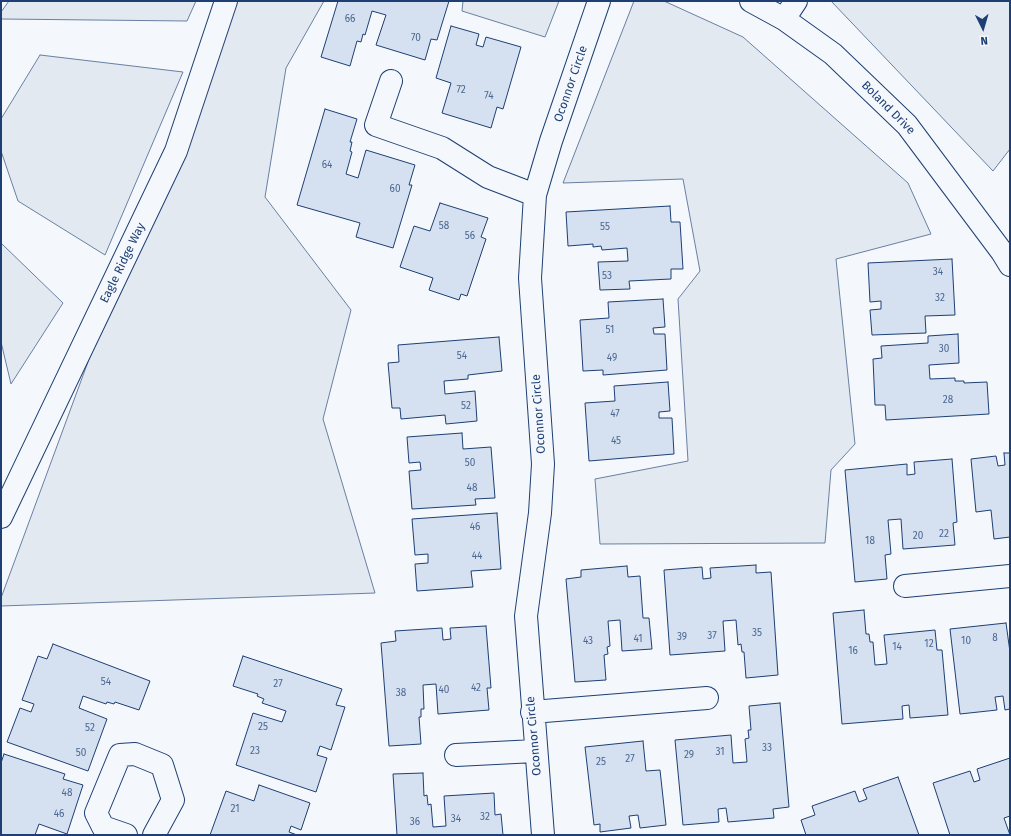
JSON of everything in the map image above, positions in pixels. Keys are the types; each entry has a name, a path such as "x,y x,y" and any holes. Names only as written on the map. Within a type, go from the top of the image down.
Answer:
{"street":[{"name":"Eagle Ridge Way","path":"1,517 176,152 226,1"},
{"name":"Oconnor Circle","path":"542,835 526,616 540,513 543,464 530,278 535,195 551,141 599,1"},
{"name":"Boland Drive","path":"751,1 784,19 833,54 907,125 1002,252 1010,265"},
{"path":"784,19 796,1"},
{"path":"391,81 376,125 442,148 488,177 535,195"},
{"path":"905,586 1010,576"},
{"path":"532,712 707,698"},
{"path":"456,755 535,751"},
{"path":"126,835 103,827 96,813 120,755 135,754 162,766 173,800 154,835"}],"shaded area":[{"path":"9,1 196,1 187,21 1,19 1,12"},
{"path":"221,1 324,1 286,68 265,197 351,310 323,419 375,593 1,606 1,598"},
{"path":"463,1 559,1 545,37 462,11"},
{"path":"634,1 664,1 743,37 908,183 931,234 836,259 855,444 831,470 825,543 600,544 595,479 688,461 678,299 700,271 683,179 563,183"},
{"path":"831,1 1010,1 1010,149 993,171"},
{"path":"40,55 183,72 105,255 18,201 1,151 1,119"},
{"path":"1,243 63,303 11,384 1,342"}],"building":[{"path":"338,1 449,1 437,40 431,39 425,60 376,45 386,15 372,11 365,35 363,34 361,42 357,41 350,66 321,57"},
{"path":"451,26 479,34 476,45 483,47 486,37 521,47 503,109 497,107 491,128 442,113 451,83 436,78"},
{"path":"325,109 357,119 350,142 352,142 350,151 352,152 346,174 358,178 366,150 415,165 409,185 412,185 393,248 356,237 360,223 297,205"},
{"path":"440,203 488,218 481,237 486,239 467,296 461,294 459,300 429,290 433,278 400,267 414,226 430,231"},
{"path":"670,206 671,222 680,222 683,269 671,269 671,279 629,281 630,289 600,290 598,262 628,261 627,248 602,250 601,246 593,247 593,244 568,246 566,212"},
{"path":"952,259 955,315 925,316 926,333 872,335 870,310 881,309 881,301 870,302 868,263"},
{"path":"663,299 665,327 653,328 654,334 665,334 667,370 603,375 603,370 583,371 580,320 609,318 608,302"},
{"path":"958,334 959,363 929,365 930,379 955,378 955,381 964,381 964,383 987,382 989,414 886,420 885,405 875,405 873,359 882,358 881,346 928,343 928,336"},
{"path":"499,337 502,371 468,375 468,379 444,381 445,394 475,391 477,421 446,424 445,415 401,419 400,408 392,408 388,363 399,362 398,345"},
{"path":"668,382 670,411 659,412 659,418 672,418 674,454 589,461 585,403 615,401 614,386"},
{"path":"462,433 463,449 491,447 495,498 475,499 476,505 412,509 409,471 421,470 420,462 409,463 407,437"},
{"path":"1004,453 1010,453 1010,537 994,539 991,510 976,512 971,459 996,456 998,466 1005,465"},
{"path":"952,459 957,522 953,523 955,545 903,549 901,519 888,520 891,554 885,555 887,579 855,582 845,470 907,464 907,475 915,474 914,462"},
{"path":"497,513 501,569 471,571 473,587 417,591 415,564 428,563 428,554 415,555 412,519"},
{"path":"756,565 756,573 771,572 778,675 746,678 744,652 742,652 741,644 738,645 736,620 723,621 725,651 670,655 664,570 702,567 703,579 711,578 710,568"},
{"path":"627,566 628,577 640,576 643,618 649,618 652,649 622,651 620,620 608,621 610,646 607,647 608,654 604,655 606,680 575,682 566,579 581,577 581,570"},
{"path":"864,610 866,634 869,634 870,642 873,642 875,665 887,664 884,635 935,630 937,650 942,650 948,715 910,718 909,705 902,706 903,719 842,724 833,613"},
{"path":"1006,623 1010,652 1010,709 1005,710 1003,696 995,697 997,710 960,714 950,629"},
{"path":"486,626 491,688 487,688 489,710 438,714 436,684 423,685 424,709 421,709 421,717 419,717 421,744 389,746 381,643 396,641 395,631 442,628 443,640 451,639 450,628"},
{"path":"53,644 150,681 139,710 115,702 114,704 107,702 106,704 83,696 79,708 107,719 88,771 7,742 20,708 31,712 34,704 22,700 38,656 47,659"},
{"path":"243,656 342,689 336,705 345,707 331,750 320,746 317,755 327,758 316,792 236,765 253,713 282,722 286,711 262,703 264,699 257,696 258,694 233,686"},
{"path":"780,703 789,807 773,809 774,818 728,822 726,808 718,809 719,822 683,825 675,740 731,735 733,763 747,762 745,739 749,738 748,730 751,730 749,706"},
{"path":"643,741 646,771 660,770 666,825 640,828 638,815 629,816 631,828 600,832 600,824 594,825 585,747"},
{"path":"4,754 65,774 63,779 83,785 67,834 39,824 35,835 1,835 1,763"},
{"path":"1010,758 1010,816 1004,818 1010,835 950,835 933,783 970,771 974,782 980,780 977,769"},
{"path":"423,773 424,796 427,795 428,805 431,804 433,827 446,826 444,796 494,793 495,815 501,814 503,835 397,835 393,774"},
{"path":"898,777 919,835 806,835 801,820 815,815 812,806 855,791 859,802 867,799 863,789"},
{"path":"259,785 310,803 301,830 291,826 289,832 297,835 210,835 226,791 254,801"}]}
